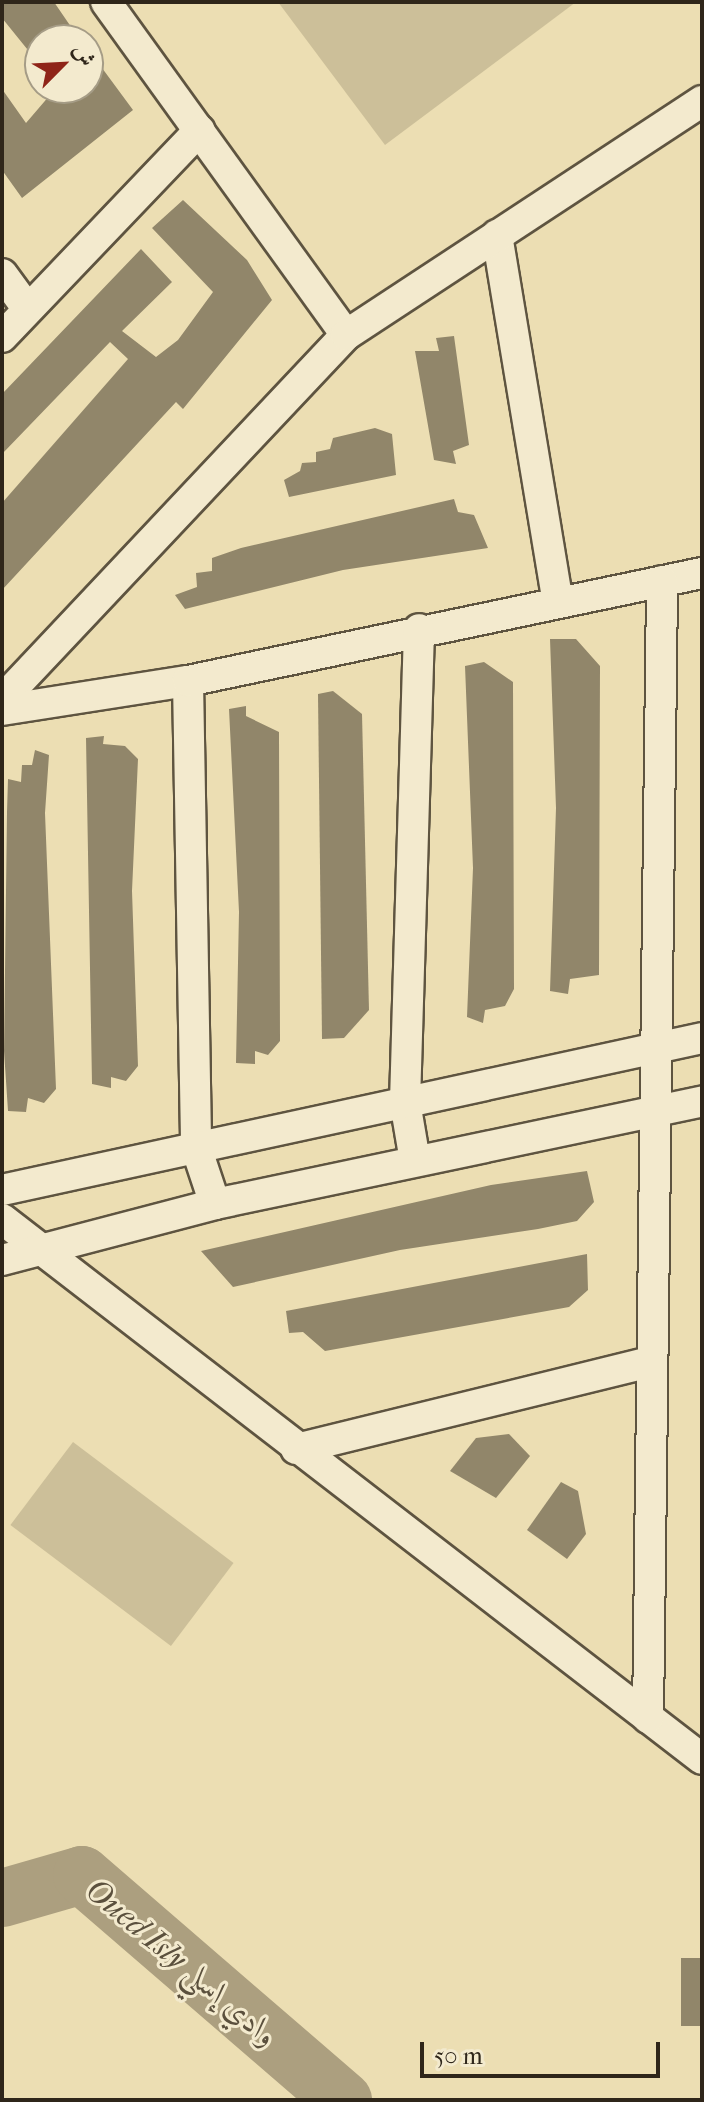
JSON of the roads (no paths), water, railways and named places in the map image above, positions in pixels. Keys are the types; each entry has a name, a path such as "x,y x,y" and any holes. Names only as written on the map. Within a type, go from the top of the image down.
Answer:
{"street":[{"path":"106,2 346,335"},
{"path":"2,700 346,335 702,101"},
{"path":"2,337 200,130"},
{"path":"497,235 558,602"},
{"path":"2,274 27,308"},
{"path":"2,710 188,681 419,629 702,573"},
{"path":"648,1718 652,1049 662,581"},
{"path":"415,1161 405,1102 419,629"},
{"path":"188,681 196,1147 215,1204"},
{"path":"2,1190 702,1038"},
{"path":"2,1260 39,1253 215,1204 702,1101"},
{"path":"2,1219 39,1253 702,1759"},
{"path":"296,1449 650,1362"}],"waterway":[{"name":"Oued Isly وادي إسلي","path":"2,1898 82,1875 343,2100"}]}
